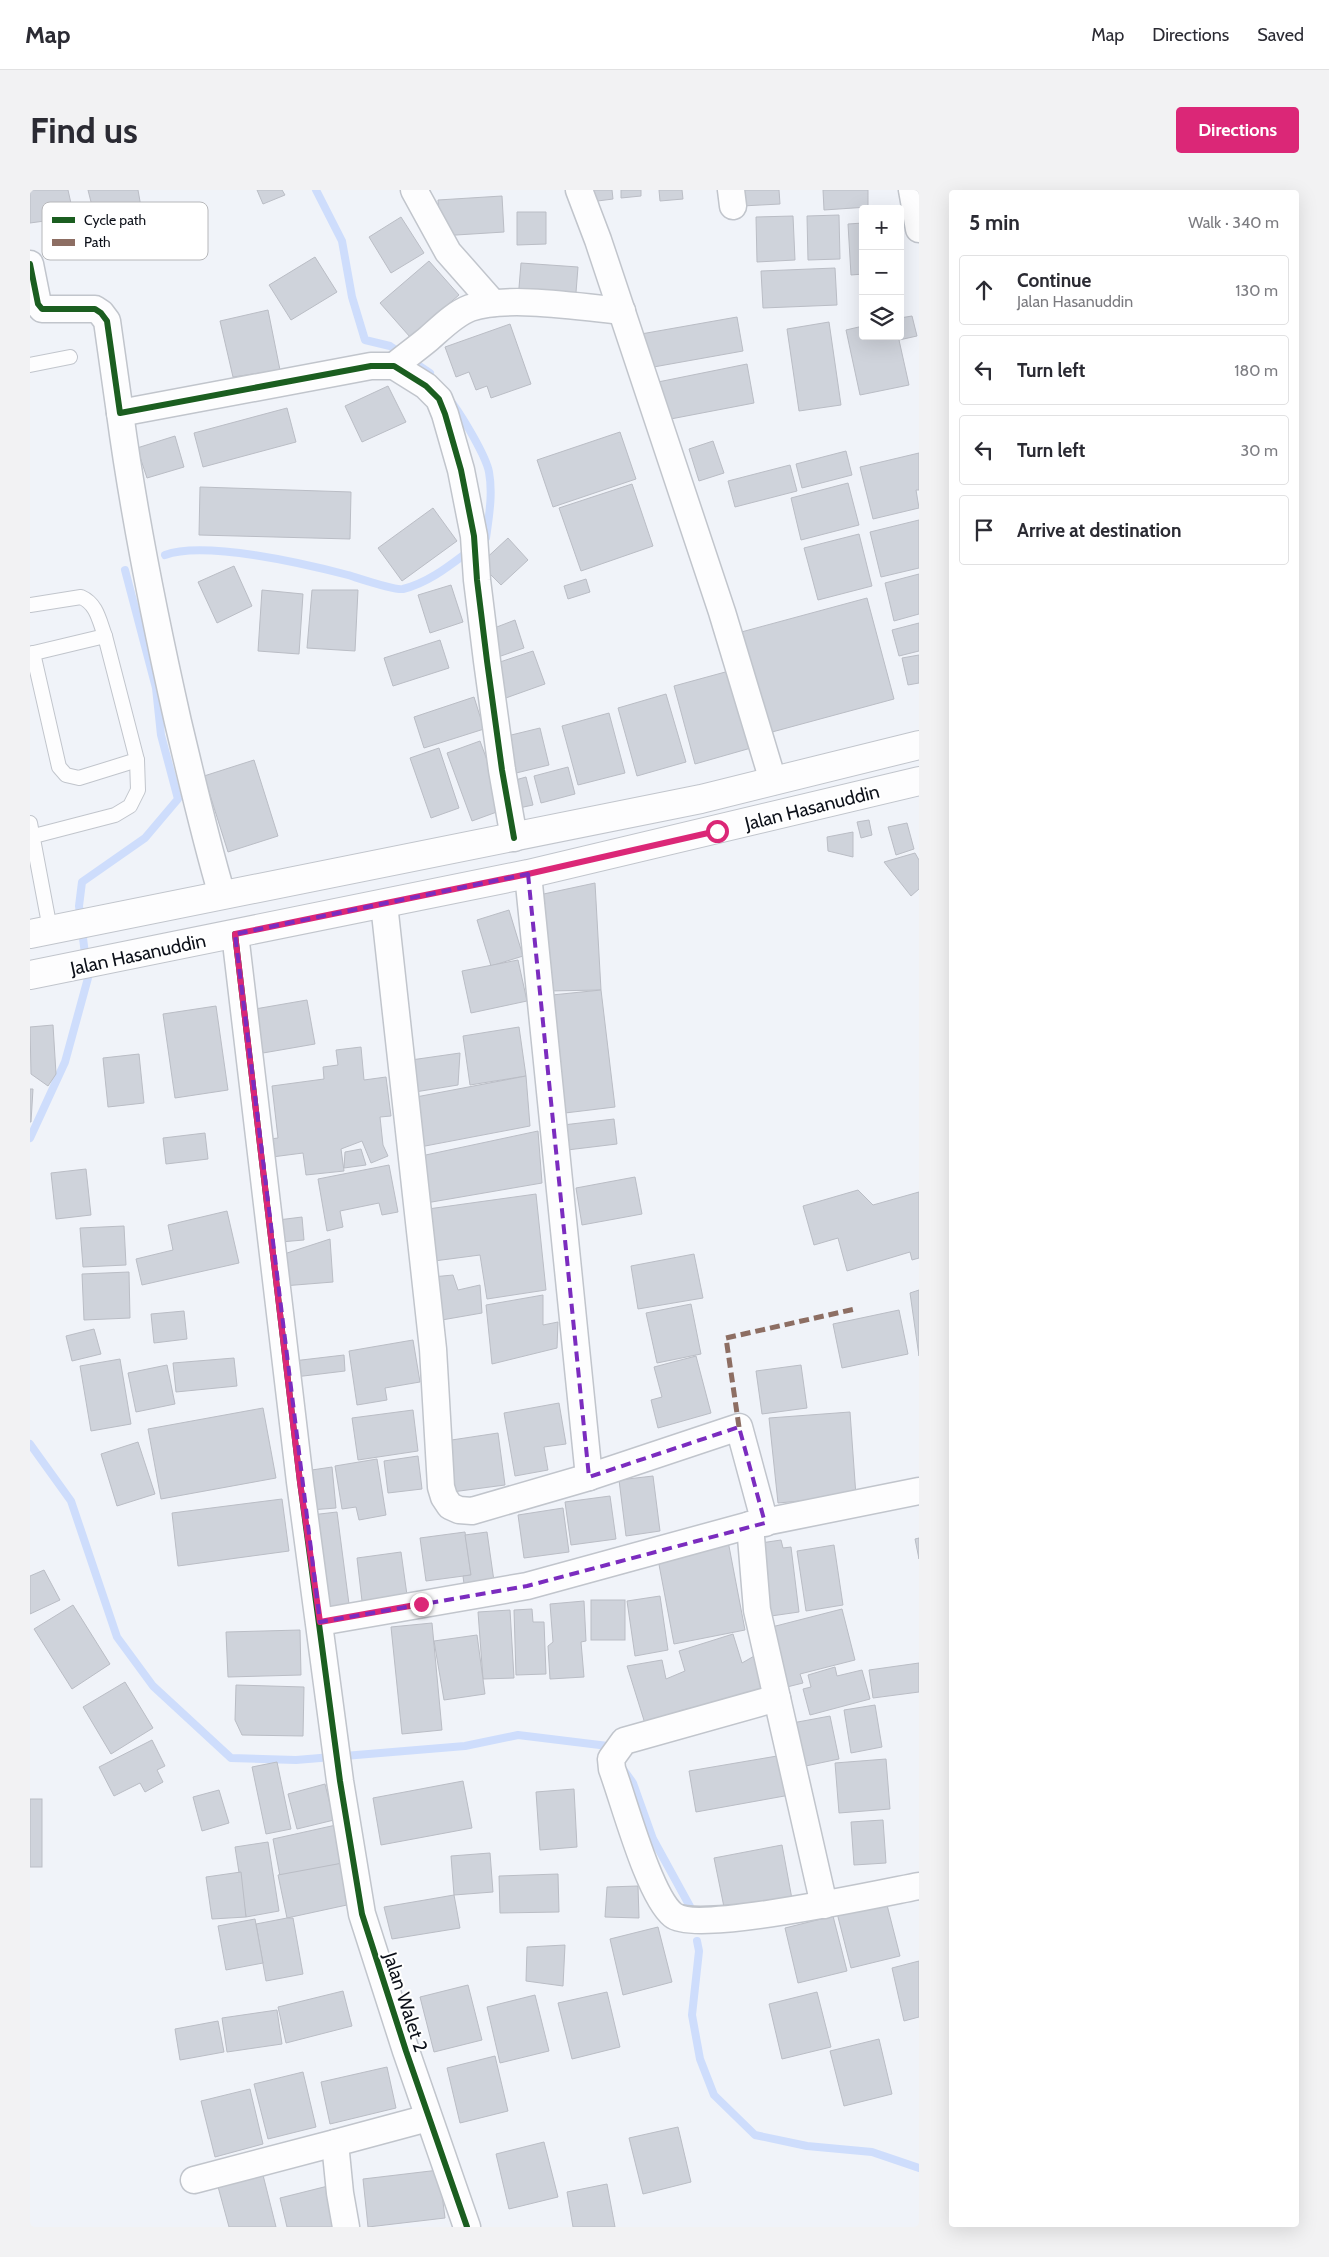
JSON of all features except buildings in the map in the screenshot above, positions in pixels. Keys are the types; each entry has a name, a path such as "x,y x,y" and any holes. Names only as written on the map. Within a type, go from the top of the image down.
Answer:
{"street":[{"path":"414,190 448,252 492,303"},
{"path":"579,190 622,311 722,612 773,781"},
{"path":"912,190 919,229"},
{"path":"30,264 38,304 42,309 95,309 107,321 127,465 157,628 202,827 222,895"},
{"path":"395,366 446,324 469,308 492,303 564,305 622,311"},
{"path":"120,413 341,370 371,366 395,366 426,386 439,400 460,470 474,536 477,580 502,770 514,838"},
{"name":"Jalan Hasanuddin","path":"56,928 514,838 701,799 919,745"},
{"name":"Jalan Hasanuddin","path":"30,975 528,874 919,781"},
{"path":"528,874 589,1477"},
{"path":"384,904 433,1349 439,1471 444,1497 450,1506 472,1512 589,1477 739,1427 758,1524 758,1610 824,1904"},
{"name":"Jalan Walet 2","path":"235,934 300,1482 340,1780 362,1914 428,2118 467,2227"},
{"path":"320,1622 527,1586 758,1524 919,1491"},
{"path":"777,1698 618,1750 612,1769 638,1845 661,1900 674,1916 695,1921 741,1917 919,1886"},
{"path":"194,2180 428,2118"},
{"path":"335,2143 340,2193 346,2227"}],"lane":[{"path":"30,365 70,357"},
{"path":"30,605 81,597 88,600 95,608 105,636 137,760 138,790 130,806 115,815 32,830 56,928"},
{"path":"105,636 31,654 59,767 66,775 79,778 137,760"}],"highlighted area":[{"path":"528,874 589,1477 739,1427 765,1523 527,1586 320,1622 235,934"}],"waterway":[{"path":"316,190 342,241 352,297 365,340 390,346 430,373"},
{"path":"453,404 479,447 489,472 491,497 486,538 482,541"},
{"path":"165,555 182,551 204,550 255,555 330,570 385,586 403,589 430,578 469,551"},
{"path":"30,1138 65,1062 88,978 79,906 82,882 145,838 178,799 161,735 156,688 125,570"},
{"path":"30,1444 71,1501 117,1637 153,1686 231,1758 296,1760 465,1746 518,1735 608,1746 611,1751"},
{"path":"623,1769 633,1783 653,1839 693,1912"},
{"path":"697,1941 699,1951 692,2015 700,2059 714,2095 755,2135 807,2146 872,2152 919,2168"}],"marked path":[{"path":"739,1427 726,1338 855,1309"}],"cycle path":[{"path":"30,264 38,304 42,309 95,309 107,321 120,413 371,366 394,366 426,386 439,399 461,470 474,536 477,580 487,661 502,770 514,838"},
{"path":"235,934 300,1482 340,1781 362,1914 406,2051 467,2227"}],"route":[{"path":"421,1604 320,1622 300,1482 235,934 528,874 717,831"}]}
